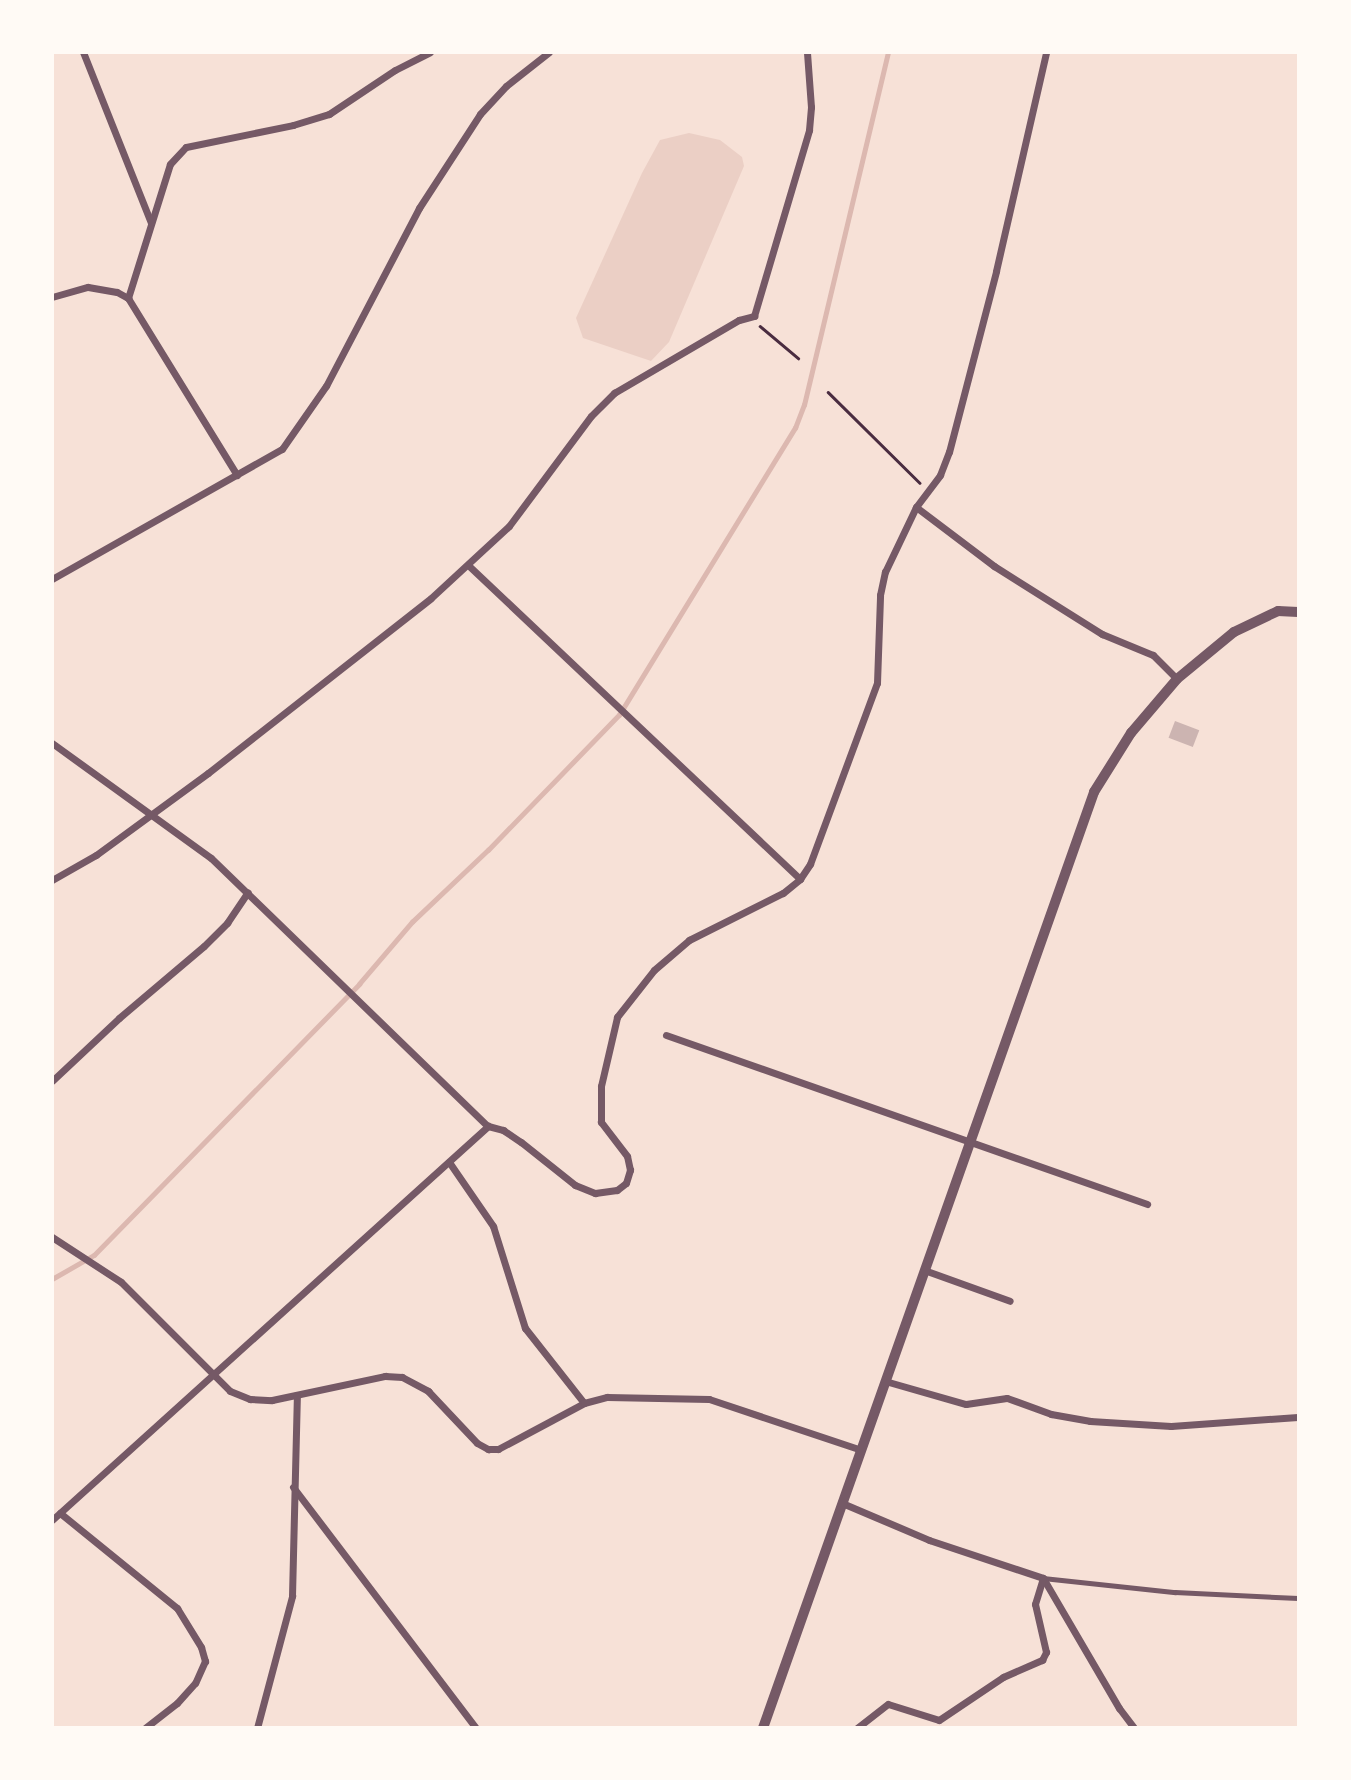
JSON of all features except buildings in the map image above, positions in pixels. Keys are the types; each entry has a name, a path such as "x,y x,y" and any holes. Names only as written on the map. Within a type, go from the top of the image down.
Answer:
{"street":[{"path":"83,52 151,224"},
{"path":"128,299 170,164 186,147 293,125 329,114 394,70 430,52"},
{"path":"52,579 282,450 326,386 419,208 480,114 506,86 549,52"},
{"path":"52,880 96,855 151,815 431,598 509,526 591,416 614,393 739,320 754,316 809,130 811,107 807,52"},
{"path":"52,743 211,858 488,1126 503,1130 521,1142 575,1185 595,1193 617,1191 626,1183 630,1170 627,1156 601,1122 601,1086 617,1017 654,970 690,940 783,893 800,879 810,864 877,683 880,595 885,572 916,507 940,475 949,452 996,271 1046,52"},
{"path":"52,297 88,287 117,292 128,299 237,475"},
{"path":"916,507 1013,578 1102,634 1153,655 1177,678"},
{"path":"468,565 800,879"},
{"path":"763,1727 1094,792 1131,733 1177,678 1234,632 1278,611 1298,612"},
{"path":"52,1081 119,1018 204,946 227,923 248,892"},
{"path":"666,1035 1147,1204"},
{"path":"52,1520 488,1126"},
{"path":"449,1162 493,1226 525,1328 584,1404"},
{"path":"52,1237 121,1282 144,1302 212,1375 230,1391 250,1399 272,1400 385,1376 402,1377 428,1391 477,1443 488,1449 498,1449 584,1404 607,1397 709,1399 861,1450"},
{"path":"924,1270 1010,1301"},
{"path":"885,1381 967,1404 1007,1398 1051,1414 1090,1421 1171,1426 1298,1417"},
{"path":"257,1727 292,1596 292,1487 297,1395"},
{"path":"292,1487 476,1727"},
{"path":"842,1503 929,1540 1042,1578 1119,1708 1134,1727"},
{"path":"60,1513 177,1608 201,1647 205,1661 195,1684 177,1703 145,1727"},
{"path":"858,1727 888,1704 939,1720 1003,1677 1042,1660 1046,1652 1035,1604 1042,1578"}],"lane":[{"path":"1042,1578 1175,1592 1298,1598"}],"path":[{"path":"754,316 758,325 798,358"},
{"path":"828,392 928,491"}],"shaded area":[{"path":"689,133 720,140 742,157 744,166 669,342 651,361 583,338 576,318 642,173 660,140"}],"waterway":[{"path":"52,1279 94,1255 359,984 412,922 488,850 619,715 795,428 804,405 888,52"}]}
